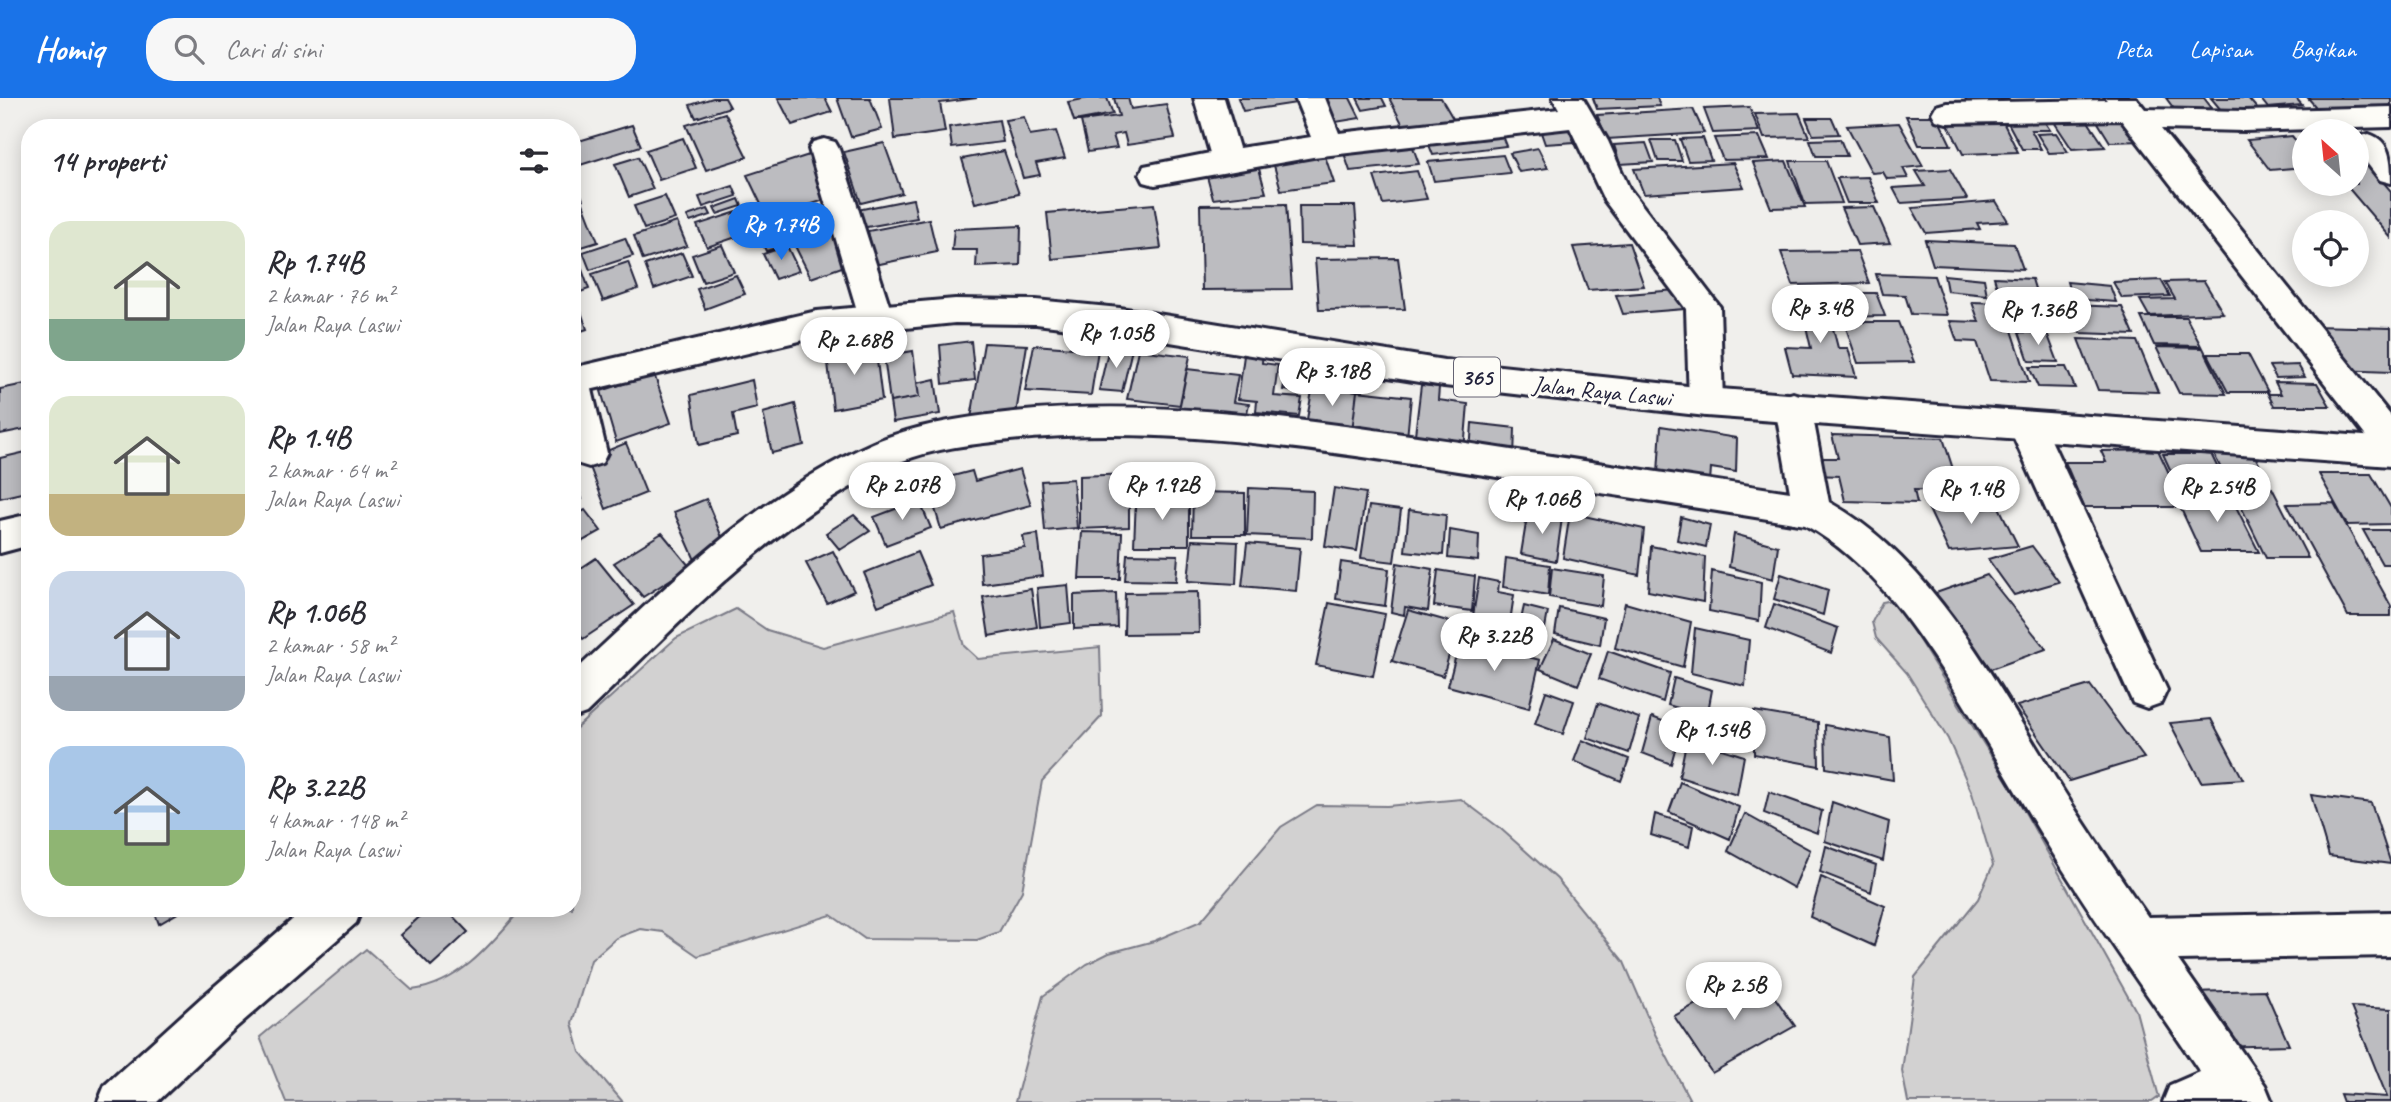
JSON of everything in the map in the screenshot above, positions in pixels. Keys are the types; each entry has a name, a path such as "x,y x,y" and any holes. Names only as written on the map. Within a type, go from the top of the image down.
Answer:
{"street":[{"path":"1209,98 1227,159"},
{"path":"1310,98 1329,144"},
{"path":"1155,174 1227,159 1574,108 1615,191 1703,307 1706,402"},
{"path":"2129,109 2275,298 2391,442"},
{"path":"1947,113 2129,109 2244,121 2391,117"},
{"path":"2370,145 2391,172"},
{"path":"824,149 876,317"},
{"name":"Jalan Raya Laswi","path":"581,379 817,324 955,312 1035,312 1120,321 1444,373 1706,402 2027,428 2391,452"},
{"path":"1793,407 1812,510"},
{"path":"581,417 589,453"},
{"path":"581,692 686,594 790,507 856,467 888,452 933,437 1084,419 1178,422 1357,441 1812,510 1839,526 1880,559 1921,605 1988,706 2066,835 2241,1091 2187,1102"},
{"path":"2027,428 2147,690"},
{"path":"0,537 21,531"},
{"path":"122,1102 217,1014 330,917"},
{"path":"2137,939 2391,934"}],"shaded area":[{"path":"1891,600 1902,613 2012,789 2136,1011 2159,1097 2152,1102 1908,1102 1902,1071 1915,977 1978,899 1993,865 1972,793 1948,739 1907,673 1876,638 1872,622 1882,602"},
{"path":"736,609 767,630 823,647 954,612 964,646 978,659 1100,647 1102,716 1042,781 1022,891 999,932 977,940 865,939 831,915 698,956 663,932 640,929 616,938 591,960 572,1023 580,1052 623,1102 286,1102 260,1037 366,949 412,990 445,980 460,971 487,948 514,917 581,917 581,724 676,638"},
{"path":"1461,799 1501,829 1557,879 1624,962 1655,1034 1691,1102 1015,1102 1043,996 1087,964 1109,953 1154,941 1201,921 1281,827 1317,805 1387,806"}],"building":[{"path":"713,98 725,98 730,107 696,118 690,105"},
{"path":"778,98 825,98 832,112 792,125"},
{"path":"837,98 870,98 882,129 851,137"},
{"path":"890,98 977,98 940,103 945,132 895,139"},
{"path":"1107,98 1113,114 1074,121 1068,102"},
{"path":"1114,98 1128,98 1131,109 1166,104 1175,138 1127,145 1124,133 1113,135 1117,148 1088,152 1081,121 1119,116"},
{"path":"1238,98 1302,98 1303,102 1243,111"},
{"path":"1313,98 1350,98 1360,118 1324,124"},
{"path":"1357,98 1382,98 1386,106 1363,110"},
{"path":"1389,98 1441,98 1455,122 1406,131"},
{"path":"1593,98 1657,98 1660,106 1597,109"},
{"path":"1965,98 2008,98 2011,103 1970,107"},
{"path":"2166,98 2204,98 2214,111 2178,114"},
{"path":"2211,98 2248,98 2260,112 2226,116"},
{"path":"2260,98 2296,98 2302,105 2268,108"},
{"path":"2308,98 2391,98 2391,108 2321,113"},
{"path":"1749,107 1759,131 1713,133 1704,109"},
{"path":"1693,109 1704,133 1607,139 1597,115"},
{"path":"725,113 747,157 706,170 686,125"},
{"path":"1799,113 1809,137 1764,138 1755,114"},
{"path":"1906,116 1937,116 1951,145 1919,145"},
{"path":"1024,117 1030,135 1056,131 1065,158 1036,163 1040,175 1023,178 1005,120"},
{"path":"1806,118 1832,118 1839,134 1813,135"},
{"path":"999,120 1003,142 952,148 949,127"},
{"path":"2002,120 2018,152 1963,154 1947,122"},
{"path":"2087,120 2105,147 2072,149 2054,122"},
{"path":"2129,120 2142,141 2110,142 2097,121"},
{"path":"2007,121 2044,121 2050,130 2031,130 2041,149 2022,149"},
{"path":"1899,123 1923,166 1903,168 1908,178 1887,179 1883,172 1872,173 1847,126"},
{"path":"632,125 641,146 581,165 581,140"},
{"path":"1569,125 1575,142 1545,144 1539,127"},
{"path":"1499,128 1506,146 1433,155 1426,137"},
{"path":"2056,133 2068,152 2049,153 2037,134"},
{"path":"1759,136 1769,159 1723,160 1714,138"},
{"path":"2292,136 2292,168 2270,170 2247,140"},
{"path":"683,138 696,168 659,180 646,150"},
{"path":"1703,138 1711,160 1688,161 1680,139"},
{"path":"1410,139 1419,164 1350,171 1342,147"},
{"path":"1840,139 1847,156 1816,156 1810,140"},
{"path":"1651,140 1675,140 1682,161 1658,161"},
{"path":"884,143 902,193 861,203 844,152"},
{"path":"1646,143 1653,162 1620,164 1614,145"},
{"path":"1538,148 1548,168 1519,172 1510,153"},
{"path":"1004,151 1019,194 975,203 962,159"},
{"path":"809,155 833,197 768,219 747,175"},
{"path":"1503,155 1510,173 1434,181 1428,162"},
{"path":"1325,156 1334,183 1281,190 1273,162"},
{"path":"638,157 653,189 629,197 615,164"},
{"path":"1786,161 1805,207 1771,208 1753,163"},
{"path":"1790,161 1826,161 1842,203 1805,204"},
{"path":"1257,162 1266,193 1213,199 1205,169"},
{"path":"1733,163 1744,187 1644,194 1634,169"},
{"path":"2370,167 2391,191 2391,238 2355,196 2370,196"},
{"path":"1950,169 1967,199 1901,203 1893,188 1925,186 1916,171"},
{"path":"1417,171 1427,199 1383,204 1374,176"},
{"path":"1868,177 1879,203 1847,203 1837,178"},
{"path":"733,186 737,196 703,207 699,197"},
{"path":"665,196 675,219 644,229 634,206"},
{"path":"739,199 742,206 717,214 714,208"},
{"path":"913,199 917,218 861,228 857,210"},
{"path":"1996,201 2008,221 1977,223 1980,229 1926,233 1912,208"},
{"path":"581,204 598,242 581,247"},
{"path":"831,204 840,222 793,238 784,220"},
{"path":"1154,204 1161,248 1052,259 1047,213"},
{"path":"1286,204 1292,289 1202,290 1200,205"},
{"path":"1299,206 1355,206 1358,245 1300,244"},
{"path":"752,207 763,228 707,247 697,225"},
{"path":"1874,207 1890,243 1857,245 1841,208"},
{"path":"708,209 711,215 690,222 687,216"},
{"path":"929,219 937,252 875,265 868,231"},
{"path":"677,222 687,246 643,260 634,236"},
{"path":"1021,226 1020,265 976,267 977,250 952,250 954,229"},
{"path":"778,228 786,245 766,251 758,235"},
{"path":"839,229 856,262 811,278 794,244"},
{"path":"625,238 633,256 590,270 583,252"},
{"path":"1925,240 2014,244 2023,269 1933,265"},
{"path":"1629,243 1644,286 1588,290 1573,247"},
{"path":"722,245 734,272 703,282 692,255"},
{"path":"787,246 799,271 775,279 763,254"},
{"path":"1857,251 1869,283 1793,285 1781,252"},
{"path":"682,253 692,276 654,289 645,265"},
{"path":"1398,258 1405,309 1319,310 1315,259"},
{"path":"628,262 638,289 603,301 592,274"},
{"path":"581,267 589,289 581,292"},
{"path":"1876,274 1934,276 1947,315 1911,314 1905,295 1882,294"},
{"path":"736,275 745,294 705,309 697,289"},
{"path":"1944,275 1984,279 1987,295 1947,291"},
{"path":"1994,277 2032,279 2039,302 2001,300"},
{"path":"2161,280 2170,296 2122,298 2113,282"},
{"path":"2204,281 2223,313 2149,316 2140,300 2175,299 2165,282"},
{"path":"2067,282 2110,286 2116,302 2072,299"},
{"path":"1676,290 1684,309 1623,314 1616,295"},
{"path":"1831,293 1876,293 1885,316 1839,317"},
{"path":"1799,296 1825,297 1838,348 1848,348 1856,377 1792,374 1785,347 1811,348"},
{"path":"1972,302 2003,303 2029,382 1990,381 1977,342 1957,341 1950,321 1979,322"},
{"path":"2069,305 2122,307 2134,335 2080,333"},
{"path":"581,312 587,329 581,331"},
{"path":"2141,317 2186,317 2201,346 2154,345"},
{"path":"1844,322 1898,322 1914,362 1858,363"},
{"path":"2313,326 2391,328 2391,372 2337,370"},
{"path":"2019,332 2047,333 2058,362 2029,361"},
{"path":"2078,339 2137,341 2158,392 2098,390"},
{"path":"971,341 975,380 943,384 940,345"},
{"path":"984,343 1027,345 1015,420 971,418"},
{"path":"875,345 882,400 833,409 827,353"},
{"path":"1034,345 1098,350 1091,395 1025,391"},
{"path":"1109,347 1132,349 1122,392 1099,390"},
{"path":"2156,347 2203,348 2226,394 2179,393"},
{"path":"1245,348 1263,350 1262,363 1278,365 1274,396 1302,398 1299,416 1256,412 1257,401 1238,399"},
{"path":"1138,350 1190,356 1180,405 1127,399"},
{"path":"913,351 919,397 890,402 884,356"},
{"path":"2208,354 2248,354 2268,392 2228,392"},
{"path":"2298,365 2305,377 2276,378 2269,366"},
{"path":"2029,367 2066,367 2075,388 2038,387"},
{"path":"1187,369 1238,375 1233,402 1249,404 1246,417 1179,409"},
{"path":"1287,369 1310,372 1306,393 1283,390"},
{"path":"654,374 671,423 616,442 601,391"},
{"path":"935,379 940,414 893,422 890,402 919,397 917,383"},
{"path":"752,380 757,408 733,414 737,436 699,445 691,395"},
{"path":"2275,382 2317,383 2330,406 2274,406 2268,394 2281,394"},
{"path":"21,385 21,430 0,434 0,389"},
{"path":"1313,385 1357,391 1352,431 1306,425"},
{"path":"1421,385 1439,387 1438,400 1468,404 1464,450 1414,443"},
{"path":"1357,391 1411,397 1407,438 1352,431"},
{"path":"795,404 804,445 772,453 763,413"},
{"path":"1472,423 1515,428 1514,459 1470,454"},
{"path":"1661,426 1737,438 1736,472 1711,468 1710,482 1658,473"},
{"path":"1832,435 1943,438 1960,491 1914,490 1917,503 1845,501 1839,476 1816,475 1812,458 1838,458"},
{"path":"626,443 646,493 606,509 587,459"},
{"path":"2211,448 2251,449 2265,475 2224,475"},
{"path":"2158,450 2185,507 2084,507 2065,462 2106,462 2101,451"},
{"path":"21,453 21,493 0,498 0,458"},
{"path":"2163,454 2211,454 2230,493 2181,493"},
{"path":"1020,469 1031,505 941,529 930,492 947,487 945,478 972,471 975,481"},
{"path":"1129,474 1129,527 1079,529 1079,476"},
{"path":"2319,474 2371,474 2391,508 2391,524 2347,525"},
{"path":"1073,479 1077,528 1045,531 1041,481"},
{"path":"1249,488 1313,491 1312,538 1247,535"},
{"path":"1334,488 1366,493 1357,551 1325,546"},
{"path":"2232,488 2272,488 2308,558 2266,558"},
{"path":"1193,492 1245,493 1245,535 1192,535"},
{"path":"2182,495 2230,495 2259,552 2201,552 2181,509 2188,509"},
{"path":"706,499 729,554 698,567 674,512"},
{"path":"1136,499 1189,499 1189,545 1134,545"},
{"path":"1968,499 1973,510 1999,507 2018,546 1949,552 1926,503"},
{"path":"919,500 931,528 886,545 874,517"},
{"path":"2334,503 2391,606 2391,616 2348,616 2287,504"},
{"path":"1369,506 1401,510 1394,562 1361,558"},
{"path":"585,510 601,531 581,542 581,512"},
{"path":"1409,510 1446,515 1443,555 1405,551"},
{"path":"1528,511 1562,518 1556,561 1521,554"},
{"path":"1570,513 1644,529 1639,575 1563,558"},
{"path":"854,515 870,531 840,550 826,533"},
{"path":"1681,517 1710,525 1706,547 1677,540"},
{"path":"1450,530 1479,535 1478,561 1448,558"},
{"path":"2363,530 2391,530 2391,564 2382,564"},
{"path":"1082,532 1122,533 1120,579 1079,579"},
{"path":"662,533 690,567 643,597 614,563"},
{"path":"1038,534 1043,576 982,584 980,554 1025,548 1023,536"},
{"path":"1734,534 1778,546 1773,579 1729,567"},
{"path":"1192,540 1238,542 1236,584 1188,581"},
{"path":"1247,543 1300,548 1296,591 1242,586"},
{"path":"1651,546 1705,557 1703,602 1648,591"},
{"path":"2032,546 2059,582 2014,595 1988,559"},
{"path":"833,551 854,591 827,603 806,563"},
{"path":"917,552 931,585 878,606 864,573"},
{"path":"1127,554 1178,555 1176,581 1125,580"},
{"path":"596,558 634,605 583,639 581,636 581,568"},
{"path":"1506,558 1550,565 1548,595 1503,587"},
{"path":"1341,562 1389,569 1385,606 1336,599"},
{"path":"1397,563 1433,569 1428,611 1405,607 1404,615 1391,612"},
{"path":"1552,568 1604,576 1601,606 1549,597"},
{"path":"1438,570 1475,576 1472,611 1434,606"},
{"path":"1712,571 1761,582 1759,621 1709,611"},
{"path":"1781,574 1828,590 1823,615 1774,599"},
{"path":"1987,575 2046,649 1991,669 1933,594"},
{"path":"1479,578 1499,582 1498,592 1514,595 1507,642 1470,635"},
{"path":"1068,585 1071,623 1040,627 1037,588"},
{"path":"1031,589 1037,627 989,636 983,597"},
{"path":"1198,592 1199,633 1124,634 1125,593"},
{"path":"1116,593 1117,627 1074,629 1074,595"},
{"path":"1329,603 1385,614 1373,676 1316,665"},
{"path":"1625,603 1691,622 1683,667 1615,648"},
{"path":"1774,604 1838,628 1831,653 1766,628"},
{"path":"1524,606 1548,612 1543,639 1518,633"},
{"path":"1559,608 1604,618 1600,645 1555,634"},
{"path":"1408,610 1458,624 1443,676 1392,661"},
{"path":"1695,628 1749,640 1745,686 1691,673"},
{"path":"1460,639 1540,660 1529,708 1448,686"},
{"path":"1554,639 1591,654 1578,685 1540,669"},
{"path":"1608,651 1670,673 1663,702 1599,679"},
{"path":"1674,678 1712,690 1707,717 1668,705"},
{"path":"2090,685 2144,758 2069,781 2017,706"},
{"path":"1546,691 1574,701 1563,734 1535,724"},
{"path":"1598,703 1639,718 1629,753 1587,738"},
{"path":"1754,711 1818,722 1819,766 1754,754"},
{"path":"1652,717 1681,728 1671,764 1642,753"},
{"path":"2211,719 2243,779 2201,782 2170,723"},
{"path":"1825,725 1890,737 1893,780 1826,768"},
{"path":"1687,738 1744,756 1737,795 1679,777"},
{"path":"1582,740 1629,759 1621,781 1574,761"},
{"path":"1680,782 1739,807 1730,839 1669,812"},
{"path":"1769,792 1822,811 1817,833 1764,813"},
{"path":"2311,795 2371,803 2391,864 2329,856"},
{"path":"1832,802 1889,822 1883,861 1825,841"},
{"path":"1655,814 1693,826 1689,847 1651,835"},
{"path":"1745,814 1810,850 1794,888 1728,851"},
{"path":"1826,846 1876,865 1871,892 1820,872"},
{"path":"1821,877 1885,906 1874,946 1810,917"},
{"path":"156,917 171,917 159,924"},
{"path":"292,917 306,917 296,924"},
{"path":"419,917 454,917 468,932 431,966 400,935"},
{"path":"1756,971 1795,1026 1712,1073 1674,1016"},
{"path":"2265,990 2289,1045 2214,1047 2191,992"},
{"path":"2351,1007 2391,1009 2391,1102 2343,1102 2340,1094 2387,1097"}]}
